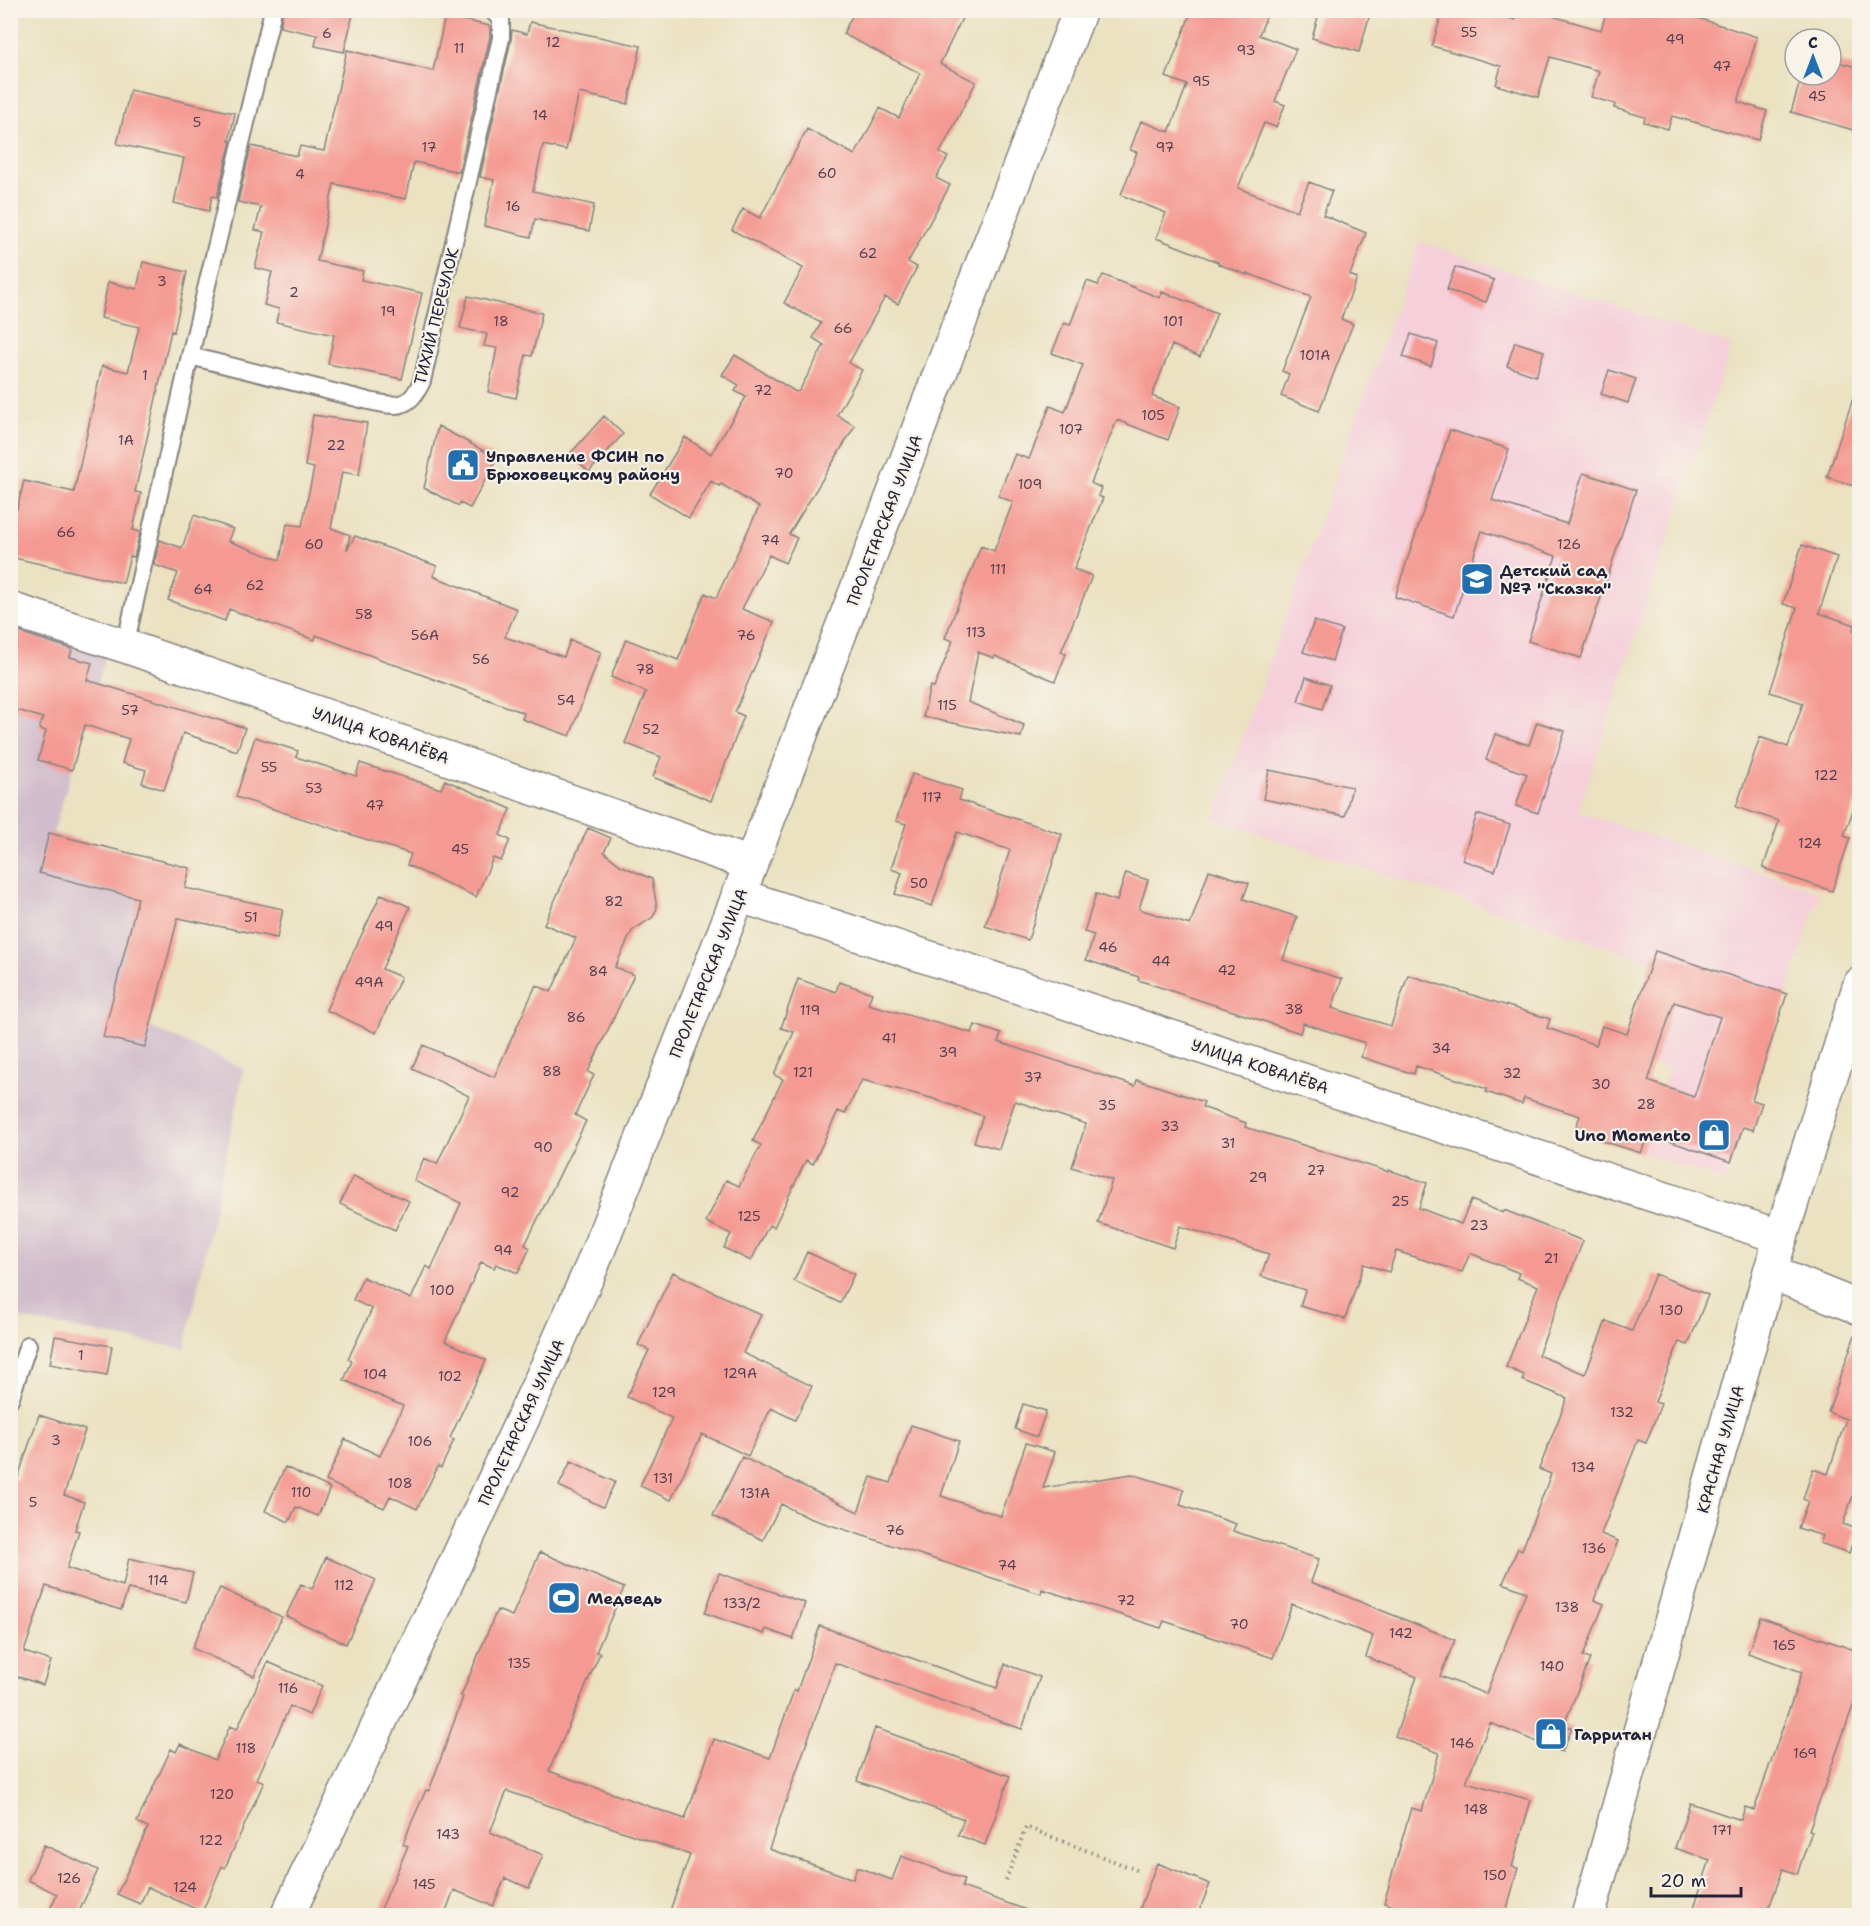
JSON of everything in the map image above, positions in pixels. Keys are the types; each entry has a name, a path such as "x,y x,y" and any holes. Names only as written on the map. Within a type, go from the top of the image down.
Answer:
{"street":[{"name":"ПРОЛЕТАРСКАЯ УЛИЦА","path":"287,1916 443,1590 551,1358 591,1266 751,864 1080,10"},
{"name":"УЛИЦА КОВАЛЁВА","path":"10,609 125,646 751,864"},
{"name":"УЛИЦА КОВАЛЁВА","path":"738,895 1781,1237"},
{"name":"КРАСНАЯ УЛИЦА","path":"1588,1916 1770,1272 1860,984"},
{"path":"1770,1272 1860,1308"}],"lane":[{"path":"125,646 190,356 273,10"},
{"name":"ТИХИЙ ПЕРЕУЛОК","path":"190,356 378,403 405,404 412,399 422,381 501,38 501,20 492,10"},
{"path":"10,1399 28,1345"}],"path":[{"path":"1006,1880 1026,1827 1139,1871"}],"shaded area":[{"name":"Детский сад №7 \"Сказка\"","path":"1419,242 1732,345 1578,812 1820,892 1752,1099 1762,1103 1753,1130 1743,1127 1725,1181 1641,1153 1669,1069 1621,1053 1651,961 1214,819"},
{"path":"10,626 106,655 53,833 190,868 150,1027 244,1069 185,1349 11,1317"}],"building":[{"path":"283,10 354,10 344,52 315,46 317,35 280,27"},
{"path":"855,10 966,10 940,64 976,82 940,153 948,157 936,178 950,185 908,262 917,267 898,304 885,297 849,363 862,370 837,415 855,426 789,534 797,538 785,563 769,555 742,609 774,622 735,712 744,716 711,801 653,777 661,757 625,743 646,692 611,677 626,639 678,660 705,593 716,598 759,507 721,484 719,486 711,481 689,518 650,494 685,437 711,454 746,397 735,391 739,385 722,375 735,355 796,392 799,391 824,345 813,338 821,323 784,303 803,268 732,230 743,209 760,218 807,129 855,155 880,108 899,118 920,73 843,34"},
{"path":"1192,10 1269,10 1259,35 1296,49 1275,101 1285,105 1276,127 1264,123 1238,188 1297,211 1309,182 1332,191 1323,215 1366,233 1350,275 1357,278 1341,319 1353,324 1319,411 1281,396 1289,374 1282,371 1311,297 1218,264 1218,262 1156,238 1166,213 1121,195 1137,152 1130,150 1141,121 1169,132 1187,85 1166,77"},
{"path":"1320,10 1357,10 1370,14 1359,52 1312,38"},
{"path":"1443,10 1481,10 1515,20 1518,10 1546,10 1545,14 1601,30 1607,10 1673,10 1757,37 1738,102 1767,111 1758,140 1672,116 1668,129 1644,122 1645,117 1614,108 1615,104 1591,97 1599,71 1550,57 1538,97 1496,85 1501,66 1432,46"},
{"path":"445,16 490,26 490,37 459,172 414,162 406,199 334,184 317,261 363,271 361,280 422,293 402,379 328,364 334,335 276,322 279,309 264,305 272,272 255,268 264,232 255,230 261,207 238,202 251,146 297,156 300,146 324,151 347,50 433,71"},
{"path":"530,22 641,46 628,104 579,93 566,150 543,145 533,191 594,205 589,231 535,219 531,237 484,226 494,180 480,177 512,30 527,34"},
{"path":"1843,63 1860,68 1860,132 1791,112 1798,87 1843,87"},
{"path":"130,90 235,113 229,141 231,141 217,197 212,196 209,211 174,203 184,158 117,144"},
{"path":"143,262 187,272 174,332 171,331 135,492 141,493 133,530 140,532 134,557 130,556 123,583 10,557 10,508 17,509 24,481 74,492 102,366 128,372 139,327 101,318 108,282 137,289"},
{"path":"1455,267 1494,280 1486,302 1447,290"},
{"path":"1103,275 1160,298 1162,292 1217,313 1200,357 1172,345 1152,396 1180,407 1168,440 1117,420 1091,483 1101,488 1098,496 1103,498 1074,569 1092,576 1061,652 1066,654 1055,681 995,656 994,658 978,652 968,702 1024,725 1021,737 923,717 930,686 934,687 953,641 945,638 981,546 994,551 1013,502 998,496 1015,454 1029,459 1050,406 1065,412 1083,365 1052,353 1064,323 1070,325 1087,281 1098,285"},
{"path":"468,296 542,313 532,356 526,355 516,398 488,392 497,348 484,346 487,334 460,328"},
{"path":"1411,334 1438,343 1431,366 1403,357"},
{"path":"1515,342 1544,351 1536,376 1507,366"},
{"path":"1609,370 1636,379 1628,403 1601,394"},
{"path":"1855,392 1860,393 1860,488 1827,477"},
{"path":"313,415 367,423 359,475 342,472 331,528 350,535 347,550 355,536 437,566 433,576 517,609 505,637 564,657 570,640 601,652 570,736 522,719 524,713 316,635 315,640 229,609 225,621 168,600 178,573 154,565 160,540 182,548 194,515 233,529 228,541 280,560 287,524 302,526 314,468 305,466"},
{"path":"604,416 623,434 589,472 570,454"},
{"path":"438,426 497,458 470,508 460,503 459,506 424,488"},
{"path":"1450,430 1509,449 1492,500 1567,524 1583,473 1636,490 1581,658 1528,641 1556,556 1482,531 1454,616 1395,597"},
{"path":"1802,545 1837,557 1819,613 1855,625 1853,630 1860,632 1860,790 1844,836 1850,838 1832,891 1763,868 1779,821 1736,807 1760,737 1788,747 1803,703 1770,692 1797,608 1783,604"},
{"path":"1314,621 1342,630 1332,661 1303,652"},
{"path":"10,629 72,649 70,657 92,663 87,680 245,728 237,751 183,733 164,790 142,783 146,770 122,763 129,739 85,725 72,770 38,760 46,731 39,729 43,718 10,708"},
{"path":"1306,677 1330,685 1322,709 1298,701"},
{"path":"1537,722 1565,731 1538,813 1516,806 1527,774 1486,760 1495,734 1529,745"},
{"path":"255,737 298,751 296,757 356,776 360,763 441,789 445,780 511,809 500,835 510,840 501,861 493,858 476,897 407,865 411,854 236,797"},
{"path":"1269,770 1352,787 1345,816 1263,799"},
{"path":"912,774 962,790 959,800 1062,834 1028,940 985,926 1010,850 957,832 932,906 895,894 902,873 891,869 906,824 896,821"},
{"path":"1477,814 1510,825 1495,871 1462,860"},
{"path":"588,828 611,838 604,852 620,865 652,879 657,908 653,917 632,931 615,967 634,975 588,1072 594,1075 575,1115 586,1121 525,1245 530,1248 518,1273 496,1264 494,1268 481,1262 445,1341 486,1360 450,1438 454,1440 441,1468 438,1466 417,1509 390,1496 384,1508 326,1481 345,1439 380,1456 403,1406 344,1380 352,1361 348,1359 372,1309 353,1300 363,1277 411,1299 426,1266 431,1269 461,1203 414,1181 424,1158 437,1164 469,1096 412,1068 423,1045 494,1077 536,985 551,992 576,938 544,924"},
{"path":"49,833 190,868 185,888 283,909 277,938 178,918 145,1047 103,1037 138,898 39,873"},
{"path":"1209,870 1249,883 1243,899 1297,917 1283,960 1342,979 1332,1008 1391,1026 1408,975 1550,1019 1547,1028 1596,1045 1602,1026 1627,1034 1655,951 1787,994 1752,1100 1762,1103 1753,1130 1743,1127 1731,1162 1648,1134 1641,1153 1574,1132 1580,1116 1524,1098 1522,1104 1486,1092 1487,1089 1416,1066 1414,1074 1361,1057 1365,1043 1303,1023 1300,1033 1138,980 1139,977 1086,960 1094,935 1084,932 1096,894 1117,901 1126,873 1148,880 1139,909 1190,925","holes":["1674,1002 1720,1017 1694,1097 1648,1081"]},
{"path":"381,894 410,907 382,969 401,977 376,1033 326,1010"},
{"path":"798,979 836,992 839,982 872,993 868,1004 972,1033 975,1025 1001,1034 998,1042 1135,1086 1137,1080 1157,1086 1204,1102 1202,1107 1246,1123 1245,1127 1427,1183 1419,1208 1461,1224 1471,1200 1503,1213 1504,1210 1583,1241 1538,1355 1585,1374 1606,1321 1632,1331 1655,1274 1708,1295 1688,1345 1679,1342 1655,1402 1661,1404 1646,1443 1638,1440 1601,1534 1618,1541 1594,1600 1604,1604 1583,1656 1590,1659 1564,1725 1572,1728 1562,1752 1490,1723 1466,1782 1531,1800 1512,1867 1518,1868 1505,1916 1398,1916 1400,1908 1384,1903 1411,1808 1422,1811 1439,1753 1395,1736 1417,1677 1366,1657 1373,1636 1292,1604 1273,1658 1164,1621 1161,1628 1042,1589 1041,1594 809,1518 781,1504 763,1540 713,1516 742,1457 858,1512 871,1477 891,1483 911,1425 959,1441 941,1496 1001,1516 1026,1443 1055,1452 1043,1488 1132,1474 1184,1490 1180,1505 1236,1524 1233,1531 1319,1559 1311,1582 1455,1640 1440,1676 1486,1694 1526,1592 1503,1583 1518,1548 1522,1550 1551,1474 1539,1469 1567,1398 1522,1380 1524,1375 1506,1367 1538,1286 1517,1278 1519,1273 1470,1253 1462,1272 1396,1251 1389,1272 1364,1264 1345,1319 1300,1306 1305,1290 1261,1276 1269,1254 1180,1226 1173,1248 1098,1223 1112,1180 1072,1167 1086,1124 1015,1101 999,1149 974,1142 983,1116 931,1098 862,1080 845,1114 838,1111 813,1164 806,1160 774,1227 769,1225 751,1261 724,1248 731,1234 706,1222 726,1180 739,1186 761,1145 753,1141 783,1079 774,1075 794,1032 781,1028"},
{"path":"353,1176 409,1201 395,1230 340,1204"},
{"path":"807,1252 854,1274 840,1303 794,1281"},
{"path":"673,1272 761,1315 743,1353 812,1386 795,1420 771,1408 748,1456 702,1434 671,1500 640,1486 672,1418 627,1397 649,1350 638,1345"},
{"path":"1856,1332 1860,1333 1860,1475 1843,1524 1857,1529 1849,1553 1820,1543 1823,1536 1798,1528 1808,1501 1803,1499 1813,1469 1828,1474 1846,1419 1828,1412"},
{"path":"55,1336 112,1346 107,1375 50,1364"},
{"path":"1023,1404 1046,1411 1037,1437 1015,1429"},
{"path":"39,1415 85,1430 64,1495 84,1502 75,1530 79,1531 67,1568 123,1586 129,1558 193,1573 186,1602 128,1589 121,1610 46,1586 24,1652 51,1661 43,1685 16,1676 10,1678 10,1478 17,1480"},
{"path":"571,1461 615,1482 603,1507 559,1486"},
{"path":"285,1467 330,1488 318,1516 296,1507 289,1522 265,1511"},
{"path":"540,1552 624,1588 596,1652 600,1653 549,1771 685,1819 714,1739 770,1758 820,1626 997,1688 1005,1664 1040,1677 1022,1729 835,1663 769,1849 853,1879 857,1867 892,1880 901,1856 964,1879 962,1887 1032,1912 1031,1916 668,1916 690,1855 507,1791 490,1832 543,1855 529,1888 505,1878 493,1906 454,1890 444,1916 378,1916 408,1846 403,1844 426,1790 429,1791 463,1697 461,1696 497,1610 512,1616"},
{"path":"326,1557 376,1580 346,1644 286,1616 301,1584 312,1589"},
{"path":"719,1573 805,1603 793,1639 766,1629 764,1634 705,1613"},
{"path":"220,1588 282,1617 254,1676 192,1648"},
{"path":"1760,1617 1860,1652 1860,1686 1809,1830 1812,1831 1797,1874 1783,1869 1766,1916 1691,1916 1710,1860 1675,1848 1690,1803 1741,1820 1745,1807 1754,1810 1802,1672 1748,1653"},
{"path":"268,1662 322,1686 309,1715 290,1706 257,1779 264,1782 225,1868 222,1866 202,1912 148,1887 140,1904 117,1894 148,1827 137,1822 171,1749 176,1752 180,1744 215,1760 230,1726 237,1729"},
{"path":"875,1728 1010,1776 985,1845 958,1835 964,1819 857,1781"},
{"path":"44,1845 98,1870 77,1916 47,1916 57,1894 28,1880"},
{"path":"1157,1863 1210,1884 1197,1916 1137,1916"}],"place":[{"name":"Управление ФСИН по Брюховецкому району","path":"463,465"},
{"name":"Детский сад №7 \"Сказка\"","path":"1477,579"},
{"name":"Uno Momento","path":"1714,1135"},
{"name":"Медведь","path":"564,1598"},
{"name":"Гарритан","path":"1551,1734"}]}
